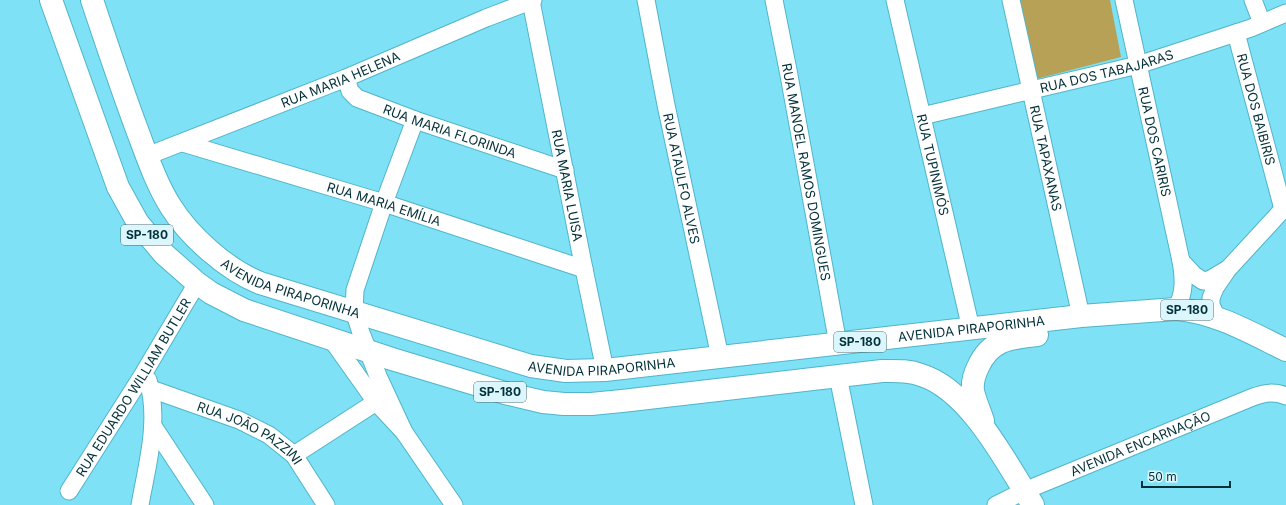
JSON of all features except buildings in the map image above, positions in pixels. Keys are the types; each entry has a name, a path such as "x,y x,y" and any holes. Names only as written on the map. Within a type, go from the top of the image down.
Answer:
{"main road":[{"name":"SP-180","path":"51,0 118,187 135,217 150,238 178,267 211,293 244,310 332,340 505,393 543,402 564,404 591,404 637,400 838,376 894,371 910,372 922,375 940,383 949,390 987,431 1028,498"},
{"name":"AVENIDA PIRAPORINHA","path":"92,0 122,90 147,156 164,195 191,233 223,261 239,273 254,280 531,366 566,371 605,370 1081,316 1176,309 1190,310 1217,318 1286,350"},
{"path":"987,431 975,398 973,385 975,375 990,348 1008,340 1053,332 1067,326 1081,316"},
{"path":"605,370 618,385 637,400"}],"street":[{"name":"RUA MARIA HELENA","path":"147,156 346,78 532,0"},
{"name":"RUA MARIA LUISA","path":"532,0 605,370"},
{"name":"RUA ATAULFO ALVES","path":"646,0 666,105 720,357"},
{"name":"RUA MANOEL RAMOS DOMINGUES","path":"774,0 838,344"},
{"name":"RUA TUPINIMÓS","path":"895,0 971,328"},
{"name":"RUA TAPAXANAS","path":"1011,0 1081,316"},
{"name":"RUA DOS CARIRIS","path":"1124,0 1181,261 1184,280 1183,291 1182,298 1176,309"},
{"path":"1253,0 1262,23"},
{"name":"RUA DOS TABAJARAS","path":"922,116 1138,65 1236,33 1286,13"},
{"name":"RUA DOS BAIBIRIS","path":"1236,33 1285,208"},
{"name":"RUA MARIA FLORINDA","path":"346,78 350,91 357,98 414,120 565,170"},
{"path":"404,432 368,351 354,311 356,290 384,203 414,120"},
{"name":"RUA MARIA EMÍLIA","path":"182,143 384,203 584,269"},
{"path":"1217,318 1211,305 1211,298 1215,288 1228,269 1285,208"},
{"path":"1181,261 1194,275 1203,281 1209,280 1228,269"},
{"name":"RUA EDUARDO WILLIAM BUTLER","path":"69,491 146,370 198,283"},
{"path":"332,340 376,402 404,432 454,505"},
{"path":"140,505 153,426 151,389 146,370"},
{"path":"838,376 864,505"},
{"name":"RUA JOÃO PAZZINI","path":"151,389 239,420 269,435 294,455 326,505"},
{"name":"AVENIDA ENCARNAÇÃO","path":"996,505 1028,498 1253,397 1270,393 1286,396"},
{"path":"294,455 376,402"},
{"path":"153,426 205,505"}],"shaded area":[{"path":"1018,0 1110,0 1121,57 1036,79"}]}
